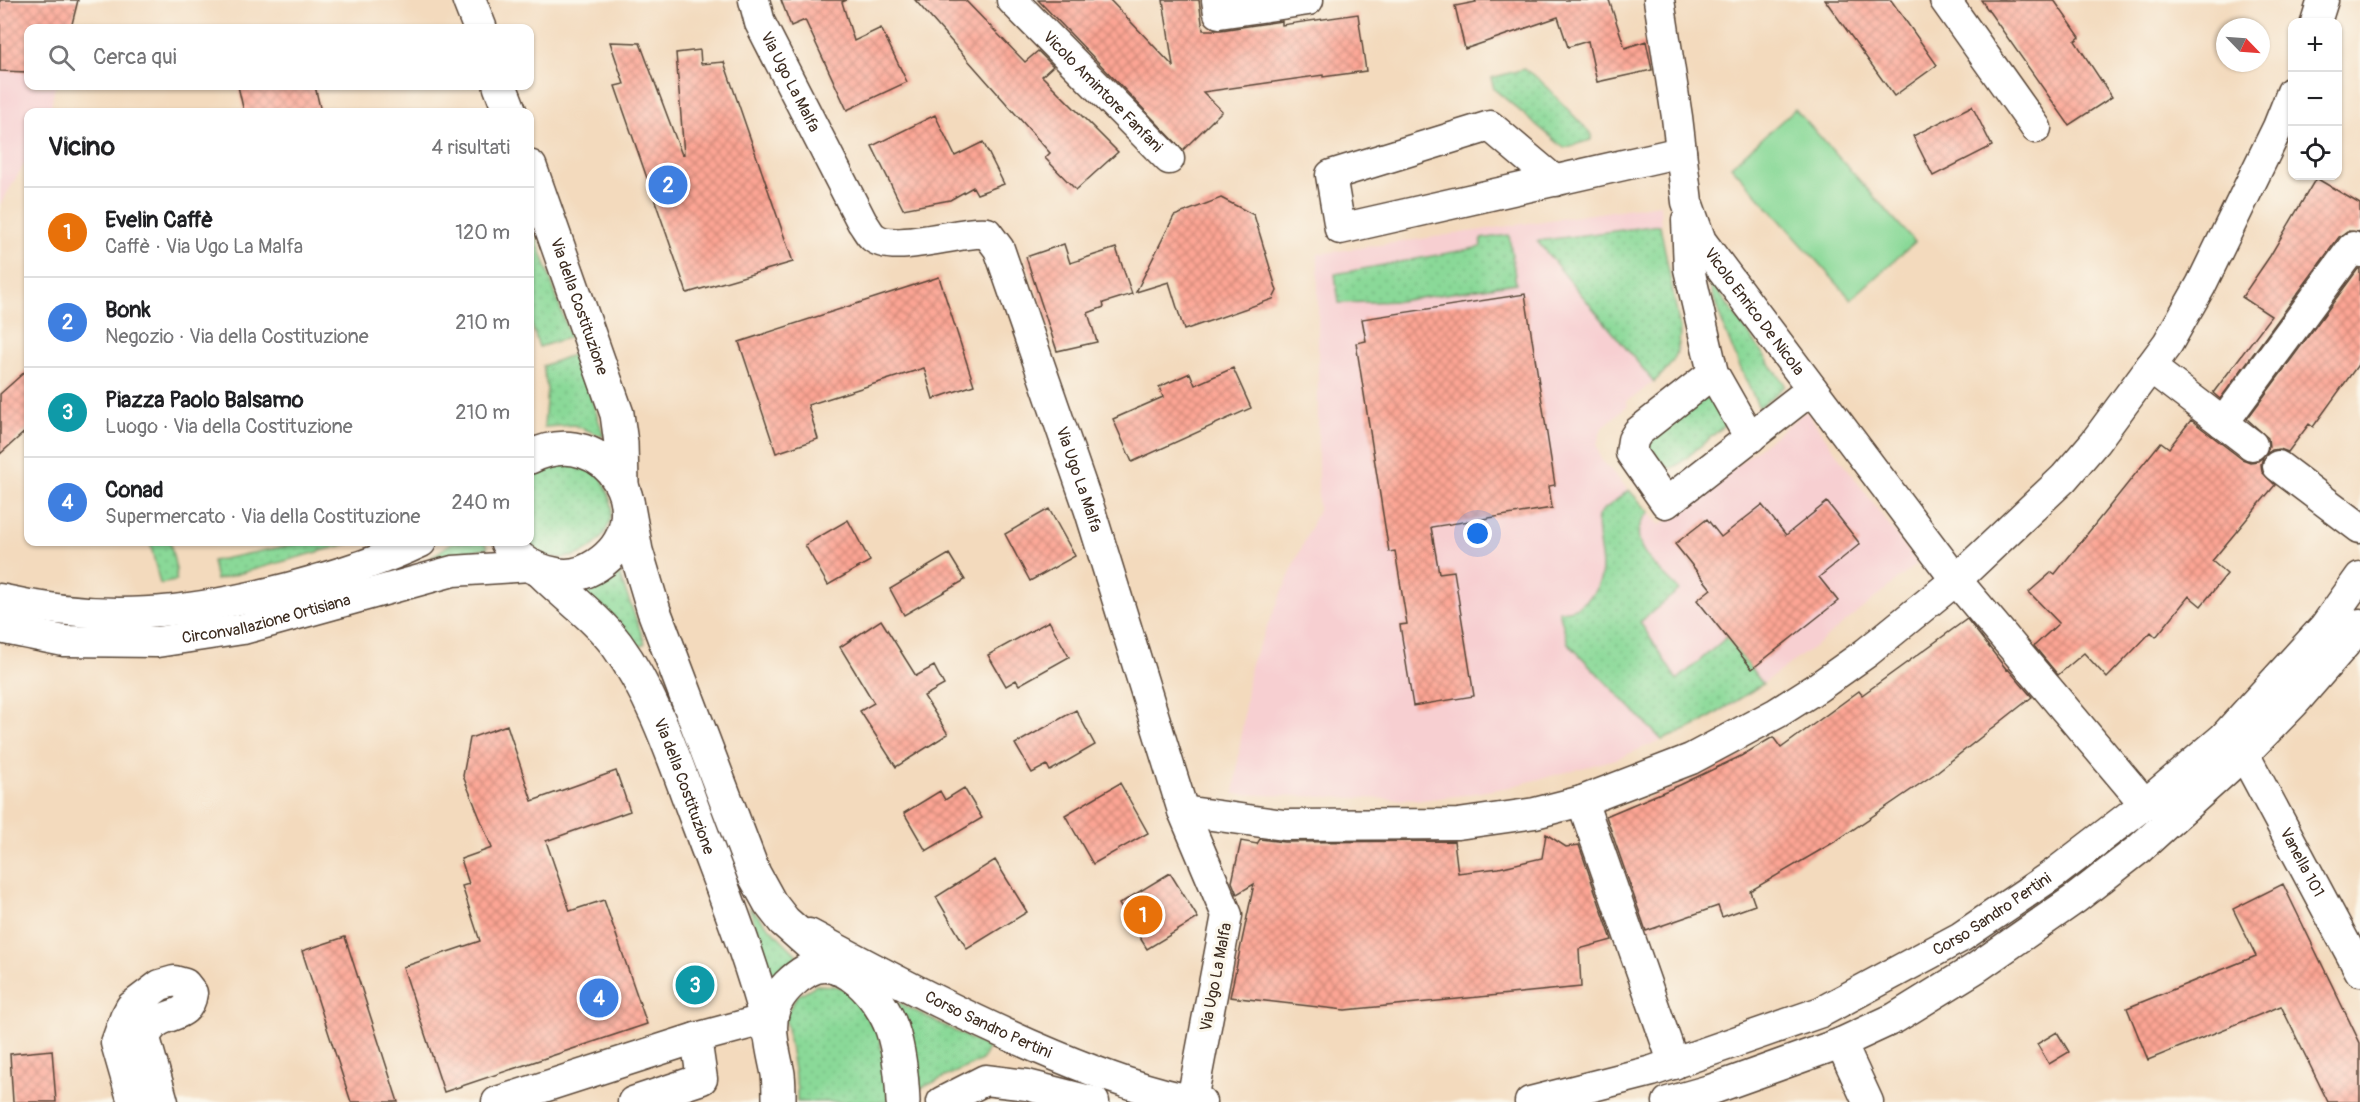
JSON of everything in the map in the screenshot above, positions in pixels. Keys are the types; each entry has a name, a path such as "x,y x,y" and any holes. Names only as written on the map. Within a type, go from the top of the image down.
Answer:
{"main road":[{"path":"455,0 464,24"},
{"path":"469,0 478,24"},
{"path":"483,90 488,108"},
{"path":"502,90 508,108"},
{"name":"Via della Costituzione","path":"534,178 617,414 624,493 636,551 654,611 754,874 770,903 784,921 878,1002 891,1028 901,1066 903,1102"},
{"path":"534,455 552,448 575,448 591,453 604,461 615,472 624,493 628,517 624,533 616,548 590,570 574,575 558,575 536,569"},
{"name":"Via della Costituzione","path":"510,546 519,558 536,569 600,626 616,644 644,688 667,741 754,973 779,1078 779,1102"},
{"path":"768,1026 773,1007 780,994 796,976 815,966 843,970"}],"street":[{"name":"Via Ugo La Malfa","path":"754,0 760,23 862,222 874,239 897,245 973,232 987,233 999,249 1090,511 1184,812 1227,915 1197,1101"},
{"name":"Vicolo Amintore Fanfani","path":"1012,0 1169,159"},
{"path":"1217,0 1219,13 1308,0"},
{"name":"Vicolo Enrico De Nicola","path":"1659,0 1687,202 1701,241 1956,580 2145,804"},
{"path":"1945,0 2036,128"},
{"path":"2317,18 2323,0"},
{"path":"1184,812 1284,825 1458,824 1535,813 1582,801 1691,759 1777,713 1866,653 1956,580 2064,478 2095,442 2168,343 2201,285 2288,102"},
{"path":"1555,181 1490,126 1331,175 1340,229 1555,181 1681,152"},
{"path":"1687,202 1689,269 1713,373 1750,438"},
{"path":"2223,423 2353,247 2360,252"},
{"path":"2150,367 2252,446"},
{"path":"1713,373 1638,432 1633,441 1631,453 1666,503 1812,389"},
{"path":"2278,466 2360,528"},
{"name":"Circonvallazione Ortisiana","path":"0,628 64,640 157,642 412,546"},
{"name":"Circonvallazione Ortisiana","path":"0,599 63,611 152,614 243,629 453,572 536,569"},
{"name":"Corso Sandro Pertini","path":"1530,1102 1674,1064 1821,1012 1960,937 2055,873 2145,804 2223,738 2325,626 2360,577"},
{"name":"Corso Sandro Pertini","path":"1668,1102 1710,1090 1841,1043 1895,1018 1977,968 2075,899 2139,849 2244,754 2294,703 2360,624"},
{"name":"Vanella 101","path":"2244,754 2360,970"},
{"path":"1582,801 1674,1064"},
{"name":"Corso Sandro Pertini","path":"784,921 894,979 1015,1038 1117,1081 1197,1101"},
{"path":"843,970 894,979"},
{"path":"132,1102 116,1043 137,1024 146,1038 163,1102"},
{"path":"497,1102 696,1038 768,1026"},
{"path":"633,1102 702,1079 696,1038"},
{"path":"942,1102 985,1080 1009,1051 1015,1038"},
{"path":"1841,1043 1868,1102"},
{"path":"985,1080 1027,1084 1094,1102"}],"shaded area":[{"path":"0,41 24,42 24,90 54,90 51,108 24,108 24,165 0,205"},
{"path":"1660,204 1661,232 1680,329 1679,351 1667,370 1637,395 1626,401 1628,405 1602,428 1597,444 1600,458 1660,525 1806,411 1917,564 1826,638 1733,705 1698,725 1616,759 1509,787 1421,800 1234,794 1250,666 1318,510 1318,254"}],"green space":[{"path":"1524,69 1539,79 1592,135 1591,140 1564,148 1494,89 1491,78"},
{"path":"1795,109 1915,242 1851,299 1731,166"},
{"path":"1660,225 1680,338 1674,359 1654,382 1537,241"},
{"path":"534,231 570,337 539,347 534,332"},
{"path":"1509,235 1516,283 1399,301 1339,303 1335,274 1481,247 1481,239"},
{"path":"1707,276 1784,383 1785,386 1759,408 1730,343"},
{"path":"577,353 604,437 574,425 544,427 547,388 543,366"},
{"path":"1708,396 1723,413 1725,425 1679,464 1671,468 1659,467 1645,449 1648,436"},
{"path":"554,457 601,475 610,498 612,511 604,533 588,550 578,555 555,558 543,555 529,546 534,546 534,466"},
{"path":"1629,490 1649,512 1641,523 1638,534 1645,554 1679,590 1640,622 1677,680 1727,637 1763,684 1698,725 1662,740 1568,643 1559,611 1579,606 1597,588 1602,568 1597,527 1598,516"},
{"path":"151,546 171,546 176,581 160,584"},
{"path":"286,546 339,546 216,580 212,561"},
{"path":"447,546 487,546 488,548 430,558"},
{"path":"618,563 621,579 645,643 636,649 573,585"},
{"path":"749,907 798,956 772,981"},
{"path":"816,985 839,987 853,994 864,1005 879,1036 889,1102 797,1102 797,1088 785,1016 797,996"},
{"path":"896,1001 988,1048 982,1060 917,1090"}],"building":[{"path":"0,0 78,0 72,24 24,24 24,72 0,71"},
{"path":"781,0 847,0 842,2 854,41 881,28 907,82 847,110 805,20 791,26"},
{"path":"915,0 965,0 1025,62 1038,51 1053,66 1042,76 1118,152 1076,190 1045,158 1050,153"},
{"path":"1038,0 1110,0 1173,66 1163,0 1199,0 1203,30 1221,30 1282,21 1282,25 1358,14 1366,71 1203,92 1222,111 1183,150"},
{"path":"1475,0 1609,0 1625,48 1646,41 1652,70 1597,82 1588,41 1568,47 1558,17 1465,49 1455,6 1476,2"},
{"path":"1825,0 1891,0 1937,65 1894,96"},
{"path":"1981,0 2054,0 2080,37 2075,41 2112,97 2069,125"},
{"path":"610,42 640,43 682,155 684,155 676,53 700,50 701,64 724,62 793,262 687,293 615,86 624,84"},
{"path":"239,90 316,90 320,108 243,108"},
{"path":"1972,106 1992,146 1933,176 1913,136"},
{"path":"935,115 955,156 983,142 1004,184 977,194 973,187 950,200 903,209 872,146"},
{"path":"2315,180 2319,180 2360,204 2360,232 2347,231 2339,237 2220,399 2213,393 2271,316 2242,297 2270,256"},
{"path":"1221,198 1254,215 1277,291 1273,299 1184,330 1169,282 1136,292 1174,216"},
{"path":"1064,244 1070,263 1116,248 1132,294 1103,303 1104,307 1088,313 1097,342 1057,351 1026,257"},
{"path":"2360,269 2360,362 2313,427 2309,424 2288,452 2280,449 2266,454 2269,447 2268,438 2247,419"},
{"path":"939,277 974,385 933,399 924,368 808,405 818,439 776,453 739,342"},
{"path":"1525,294 1555,485 1549,486 1552,508 1431,527 1439,573 1454,571 1474,696 1413,706 1400,625 1407,624 1395,551 1389,552 1356,343 1366,341 1362,319"},
{"path":"1233,368 1251,408 1132,462 1113,419 1163,397 1159,387 1190,373 1195,385"},
{"path":"24,373 24,433 0,454 0,394"},
{"path":"2191,420 2242,459 2250,462 2258,461 2263,457 2262,472 2275,485 2212,561 2227,574 2201,606 2189,596 2156,637 2151,632 2107,678 2084,653 2058,675 2034,646 2059,623 2029,592 2052,572 2055,574 2161,442 2169,448"},
{"path":"1827,502 1860,544 1819,577 1838,601 1752,669 1697,600 1711,589 1675,544 1707,519 1721,537 1762,505 1786,535"},
{"path":"1049,509 1075,556 1030,581 1005,534"},
{"path":"848,520 870,561 828,585 805,545"},
{"path":"949,554 965,580 904,615 890,589"},
{"path":"1967,619 2007,670 2032,697 1933,775 1836,841 1750,891 1755,905 1722,917 1718,906 1646,931 1606,816 1680,785 1741,756 1773,737 1781,748 1859,691 1862,695"},
{"path":"881,620 916,676 934,666 944,685 924,696 948,734 896,767 860,711 874,703 840,647"},
{"path":"1049,621 1069,657 1019,685 1016,680 1006,686 988,655"},
{"path":"1076,710 1095,745 1050,771 1047,765 1032,773 1015,744"},
{"path":"507,725 532,801 616,771 630,811 546,841 570,911 604,900 647,1024 444,1092 403,967 480,941 462,886 469,884 461,859 492,848 463,776 470,738"},
{"path":"1120,783 1148,833 1093,864 1065,815"},
{"path":"964,788 982,818 926,851 904,813 940,791 945,800"},
{"path":"1546,834 1566,847 1579,845 1612,940 1579,949 1581,987 1345,1010 1230,997 1254,884 1237,894 1232,882 1241,841 1257,844 1260,839 1284,842 1454,841 1458,873 1499,868 1542,858"},
{"path":"995,860 1027,912 967,949 936,897"},
{"path":"1170,873 1198,918 1147,949 1119,904"},
{"path":"2283,884 2360,1043 2360,1102 2328,1102 2281,1006 2148,1060 2127,1008 2256,956 2233,909"},
{"path":"345,937 398,1102 351,1102 302,951"},
{"path":"2057,1032 2069,1052 2049,1064 2037,1044"},
{"path":"52,1050 56,1102 13,1102 10,1054"}],"place":[{"name":"Bonk","path":"668,185"},
{"name":"Evelin Caffè","path":"1143,915"},
{"name":"Piazza Paolo Balsamo","path":"695,985"},
{"name":"Conad","path":"599,998"}]}
